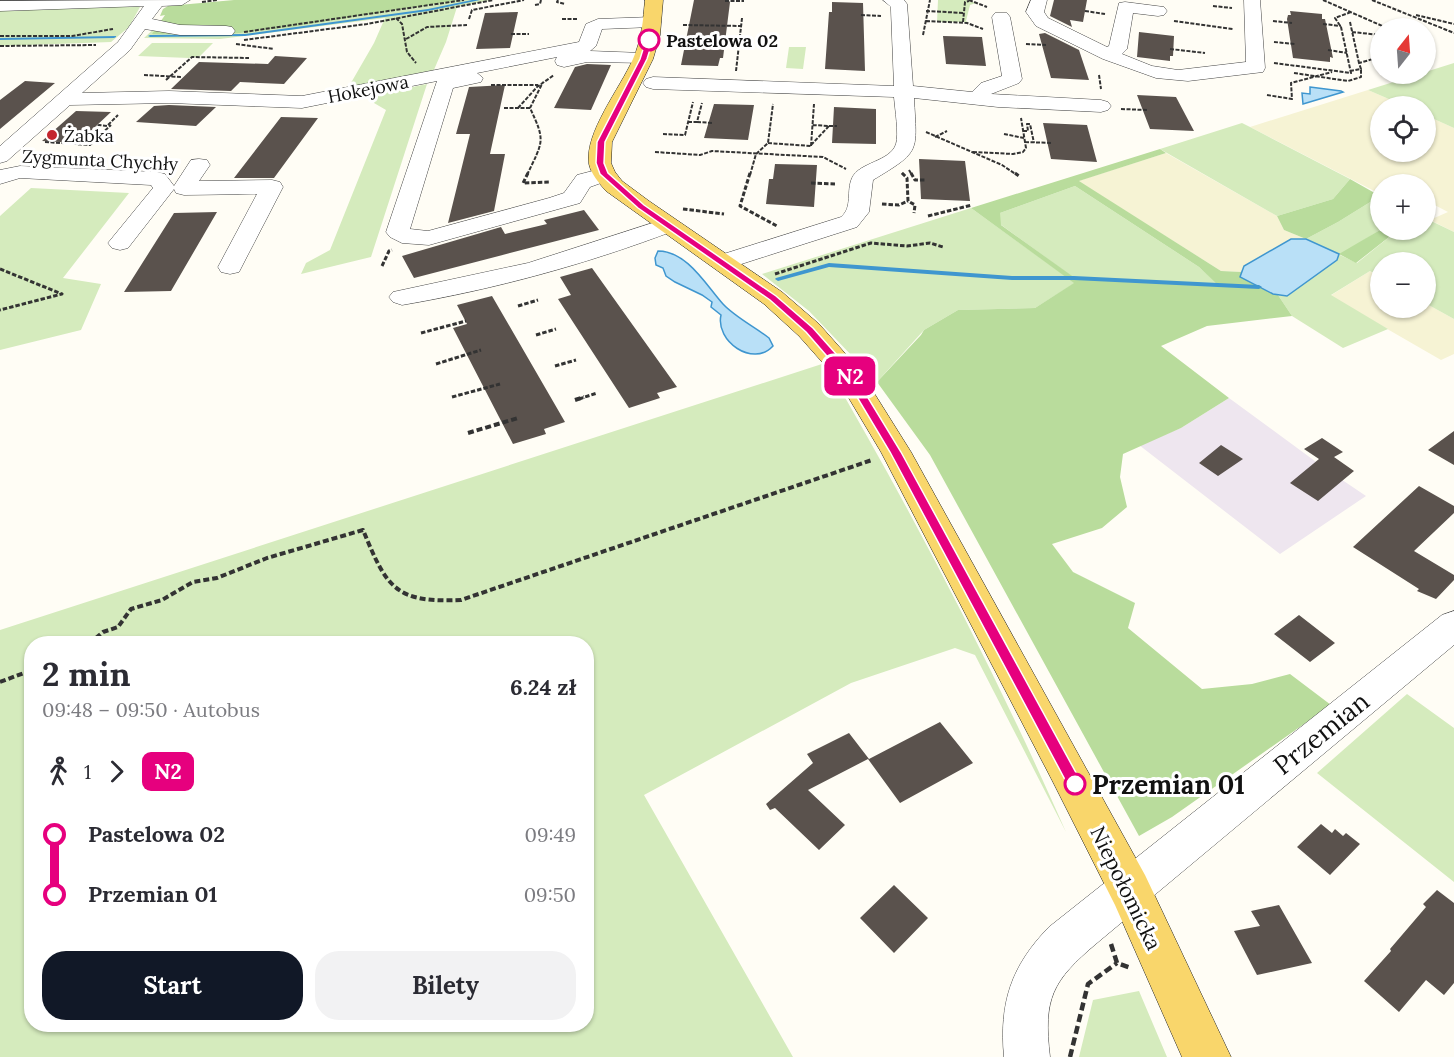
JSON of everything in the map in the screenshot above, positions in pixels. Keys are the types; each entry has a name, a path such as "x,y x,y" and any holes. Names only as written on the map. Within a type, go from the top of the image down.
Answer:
{"main road":[{"path":"604,174 600,163 601,142 648,71 653,11"},
{"name":"Niepołomicka","path":"604,174 622,192 673,217 723,262 752,281 809,330 849,375 896,452 1130,890 1207,1057"}],"street":[{"path":"0,6 182,0"},
{"path":"1039,0 1035,12 1042,22 1150,72 1181,76 1233,67 1256,68 1252,0"},
{"path":"120,243 164,188 157,178 20,172 0,161 124,46 157,1"},
{"path":"723,262 849,222 860,208 860,185 863,177 898,156 906,144 913,92 899,4 887,8"},
{"path":"1109,53 1118,49 1125,8 1163,16"},
{"name":"Hokejowa","path":"66,99 136,98 302,102 587,46 592,28 598,24 653,11"},
{"path":"977,99 981,91 988,86 1012,79 1001,17"},
{"path":"142,24 228,39"},
{"path":"604,174 585,180 572,198 556,203 429,238 410,238 398,232 445,84 587,56 698,84 913,92 1108,108"},
{"name":"Zygmunta Chychły","path":"0,161 199,165 184,188 272,187 230,267"},
{"path":"402,297 462,288 617,244 673,217"},
{"name":"Przemian","path":"1027,1057 1025,1006 1040,968 1069,936 1101,914 1454,625"}],"path":[{"path":"228,39 271,30 464,0"},
{"path":"228,39 298,34 493,0"},
{"path":"469,19 472,10 525,0"},
{"path":"534,6 540,4 540,0"},
{"path":"558,0 557,2 565,4"},
{"path":"926,21 965,22 965,2 970,0"},
{"path":"1323,0 1370,21"},
{"path":"1372,0 1454,33"},
{"path":"725,1 744,1"},
{"path":"1213,6 1233,8"},
{"path":"861,15 887,8"},
{"path":"924,11 964,13"},
{"path":"1085,11 1105,14"},
{"path":"1350,71 1341,27 1335,16 1351,12"},
{"path":"1406,14 1454,24"},
{"path":"1163,16 1233,29"},
{"path":"395,18 402,24 401,31 406,39 407,52 418,67"},
{"path":"734,85 741,18"},
{"path":"1272,21 1292,23"},
{"path":"1294,73 1356,80 1362,74 1350,22"},
{"path":"1323,24 1341,27"},
{"path":"683,25 741,26"},
{"path":"406,39 412,32 423,27 467,26"},
{"path":"0,36 72,36 117,28"},
{"path":"1352,32 1370,34"},
{"path":"511,34 529,34"},
{"path":"228,39 274,49"},
{"path":"1274,42 1294,44"},
{"path":"0,46 100,45"},
{"path":"1170,49 1211,54"},
{"path":"1328,50 1347,53"},
{"path":"136,98 141,94 151,94 192,57 249,58"},
{"path":"1359,63 1370,60"},
{"path":"1255,61 1351,73 1350,71 1360,69"},
{"path":"1267,95 1292,99 1291,83 1334,71"},
{"path":"144,75 185,77"},
{"path":"530,108 543,82"},
{"path":"663,134 685,135 698,84"},
{"path":"913,92 927,133 1002,165 1019,176"},
{"path":"768,143 775,95"},
{"path":"811,146 814,96"},
{"path":"697,122 702,103 712,101"},
{"path":"970,151 1012,154 1023,152 1026,148 1018,102"},
{"path":"504,108 530,108"},
{"path":"530,108 542,133 540,148 523,183 549,182"},
{"path":"1108,108 1147,110"},
{"path":"36,141 78,145 90,145 116,120 107,126 99,125 78,145"},
{"path":"688,122 712,123"},
{"path":"1023,131 1028,131 1027,124 1030,124 1034,142"},
{"path":"812,125 837,126"},
{"path":"811,146 829,126"},
{"path":"935,137 947,131"},
{"path":"1004,134 1034,142 1053,143"},
{"path":"770,231 782,228 740,206 756,153 768,143 811,146"},
{"path":"655,152 756,153 823,157 849,171"},
{"path":"903,167 911,171 915,180"},
{"path":"908,180 926,180"},
{"path":"811,183 844,184"},
{"path":"837,184 837,194"},
{"path":"928,216 972,205"},
{"path":"673,217 724,214"},
{"path":"752,281 871,243 907,246 930,243 943,247"},
{"path":"0,269 62,294 0,310"},
{"path":"518,306 538,300"},
{"path":"421,333 466,321"},
{"path":"536,335 556,329"},
{"path":"436,363 481,350"},
{"path":"555,366 576,360"},
{"path":"452,397 500,384"},
{"path":"575,399 597,393"},
{"path":"468,433 518,418"},
{"path":"98,636 118,627 131,609 162,600 193,582 217,578 267,558 363,530 382,576 403,595 423,601 461,600 896,452"},
{"path":"0,682 24,673"},
{"path":"1070,1057 1089,984 1105,970 1118,963"}],"shaded area":[{"path":"1368,90 1382,96 1370,96 1370,162 1436,162 1436,120 1454,128 1454,232 1436,223 1436,217 1448,212 1436,206 1436,174 1370,174 1370,189 1250,127"},
{"path":"1166,153 1277,216 1284,230 1306,239 1291,239 1244,266 1242,272 1221,271 1078,181"},
{"path":"1370,271 1370,318 1436,318 1436,309 1454,319 1454,354 1441,360 1330,296"},
{"path":"1229,398 1366,496 1280,554 1139,445 1181,428"}],"green space":[{"path":"234,0 460,0 293,27 232,34 152,34 165,15 160,16 163,9 168,6"},
{"path":"460,0 491,0 457,7 446,42 433,72 348,88 374,43 385,18 220,39 144,38 160,23 153,34 232,34 293,27"},
{"path":"938,0 967,0 976,3 970,5 966,21 968,22 937,22"},
{"path":"140,7 129,27 111,42 0,46 0,10"},
{"path":"152,43 213,43 200,56 189,58 138,56"},
{"path":"789,47 806,47 803,69 786,68"},
{"path":"1454,63 1454,128 1436,120 1436,96 1382,96 1368,90 1387,84 1436,84 1436,69"},
{"path":"427,84 371,257 301,274 306,263 330,250 386,110 374,103 379,94"},
{"path":"1242,123 1350,179 1333,199 1277,216 1160,149"},
{"path":"1160,149 1166,153 1079,181 1221,271 1242,272 1241,277 1278,295 1292,316 1207,326 1161,346 1229,398 1181,428 1123,454 1120,477 1127,507 1102,528 1052,544 1073,572 1135,603 1128,628 1202,689 1252,684 1290,674 1331,705 1172,817 1139,836 930,455 877,382 924,330 958,310 1035,308 1074,283 971,208","holes":["1075,186 1199,267 1219,286 1075,278 1001,225 1000,213"]},
{"path":"1350,179 1370,190 1370,202 1306,239 1284,230 1277,216 1333,199"},
{"path":"1075,186 1199,267 1220,286 1074,278 1000,224 1000,213"},
{"path":"31,188 129,193 63,278 101,284 81,330 0,350 0,216"},
{"path":"1370,202 1370,236 1340,255 1357,263 1370,253 1370,271 1331,295 1388,329 1343,348 1292,316 1278,295 1287,296 1339,254 1306,239"},
{"path":"971,208 1075,283 1035,308 958,310 924,330 877,382 809,311 762,274"},
{"path":"1436,223 1454,232 1454,319 1436,309 1436,252 1371,252 1386,240 1436,240"},
{"path":"1370,236 1370,240 1385,240 1356,263 1339,254"},
{"path":"825,363 952,594 1011,712 1066,832 975,655 955,648 851,683 644,795 793,1057 0,1057 0,630"},
{"path":"1407,694 1454,728 1454,882 1317,773"},
{"path":"1139,991 1167,1057 1079,1057 1093,1000"}],"water":[{"path":"1310,87 1343,92 1303,104 1302,93 1310,94"},
{"path":"1291,239 1306,239 1339,254 1337,260 1287,296 1273,294 1240,277 1244,266"},
{"path":"658,251 668,252 687,263 728,309 769,338 773,346 765,352 756,354 746,353 737,348 724,334 721,315 711,307 712,302 675,282 666,276 663,268 656,265 655,258"}],"building":[{"path":"694,0 728,0 730,2 723,58 720,58 718,66 681,65"},
{"path":"1054,0 1087,0 1083,22 1070,20 1072,27 1050,16"},
{"path":"832,2 863,3 865,71 825,69 829,12 832,12"},
{"path":"1290,11 1322,14 1333,58 1330,57 1330,62 1293,58 1287,19 1288,15 1291,15"},
{"path":"518,12 510,48 476,49 485,13"},
{"path":"1139,32 1174,36 1173,56 1170,56 1170,61 1137,57"},
{"path":"1045,33 1079,50 1089,80 1051,78 1039,34"},
{"path":"943,36 982,37 986,66 946,64"},
{"path":"275,56 307,58 284,84 240,82 231,91 171,89 199,62 268,64"},
{"path":"587,64 611,65 591,110 554,108 575,67"},
{"path":"25,81 55,83 0,129 0,100"},
{"path":"505,85 490,154 505,154 494,211 448,223 470,134 456,134 469,87"},
{"path":"1137,95 1176,97 1194,131 1150,129"},
{"path":"714,104 754,105 748,140 704,138"},
{"path":"154,106 216,107 196,126 136,122"},
{"path":"834,107 876,109 876,144 832,143"},
{"path":"76,111 111,112 78,143 42,141"},
{"path":"281,117 318,118 274,178 234,178"},
{"path":"1043,123 1087,125 1097,162 1051,159"},
{"path":"919,159 965,161 970,201 921,199"},
{"path":"775,164 817,165 814,207 766,204 769,179 773,179"},
{"path":"584,210 599,230 414,278 402,256 501,227 505,234 547,224 544,220"},
{"path":"217,212 171,291 124,292 174,213"},
{"path":"592,268 677,387 657,393 660,398 629,408 558,299 571,295 560,277"},
{"path":"492,296 565,422 544,429 546,434 513,444 453,328 467,324 457,305"},
{"path":"1454,431 1454,465 1428,450"},
{"path":"1322,438 1343,452 1334,457 1354,471 1318,501 1290,483 1319,459 1304,449"},
{"path":"1221,445 1243,459 1218,476 1199,463"},
{"path":"1419,486 1454,506 1454,513 1414,551 1454,575 1454,580 1436,599 1417,591 1419,589 1353,547"},
{"path":"1299,615 1335,643 1310,662 1274,634"},
{"path":"940,722 973,763 900,803 868,759 808,790 845,825 819,850 775,808 770,810 766,804 813,763 807,754 849,733 869,759"},
{"path":"1321,824 1332,833 1335,829 1343,836 1346,833 1360,844 1330,875 1297,847"},
{"path":"894,885 928,918 894,953 860,918"},
{"path":"1437,890 1454,903 1454,983 1444,995 1426,980 1399,1012 1364,981 1391,951 1390,949 1426,907 1423,904"},
{"path":"1279,905 1312,963 1257,975 1234,931 1260,926 1251,911"}],"waterway":[{"path":"150,36 245,35 428,10 478,0"},
{"path":"0,39 114,37"},
{"path":"778,279 829,265 1012,278 1074,278 1259,287"}],"bus line":[{"name":"N2","path":"649,40 644,59 601,142 600,163 604,174 641,207 752,281 773,298 809,330 849,375 896,452 1075,784"}],"place":[{"name":"Pastelowa 02","path":"649,40"},
{"name":"Żabka","path":"52,135"},
{"name":"Przemian 01","path":"1075,784"}]}
